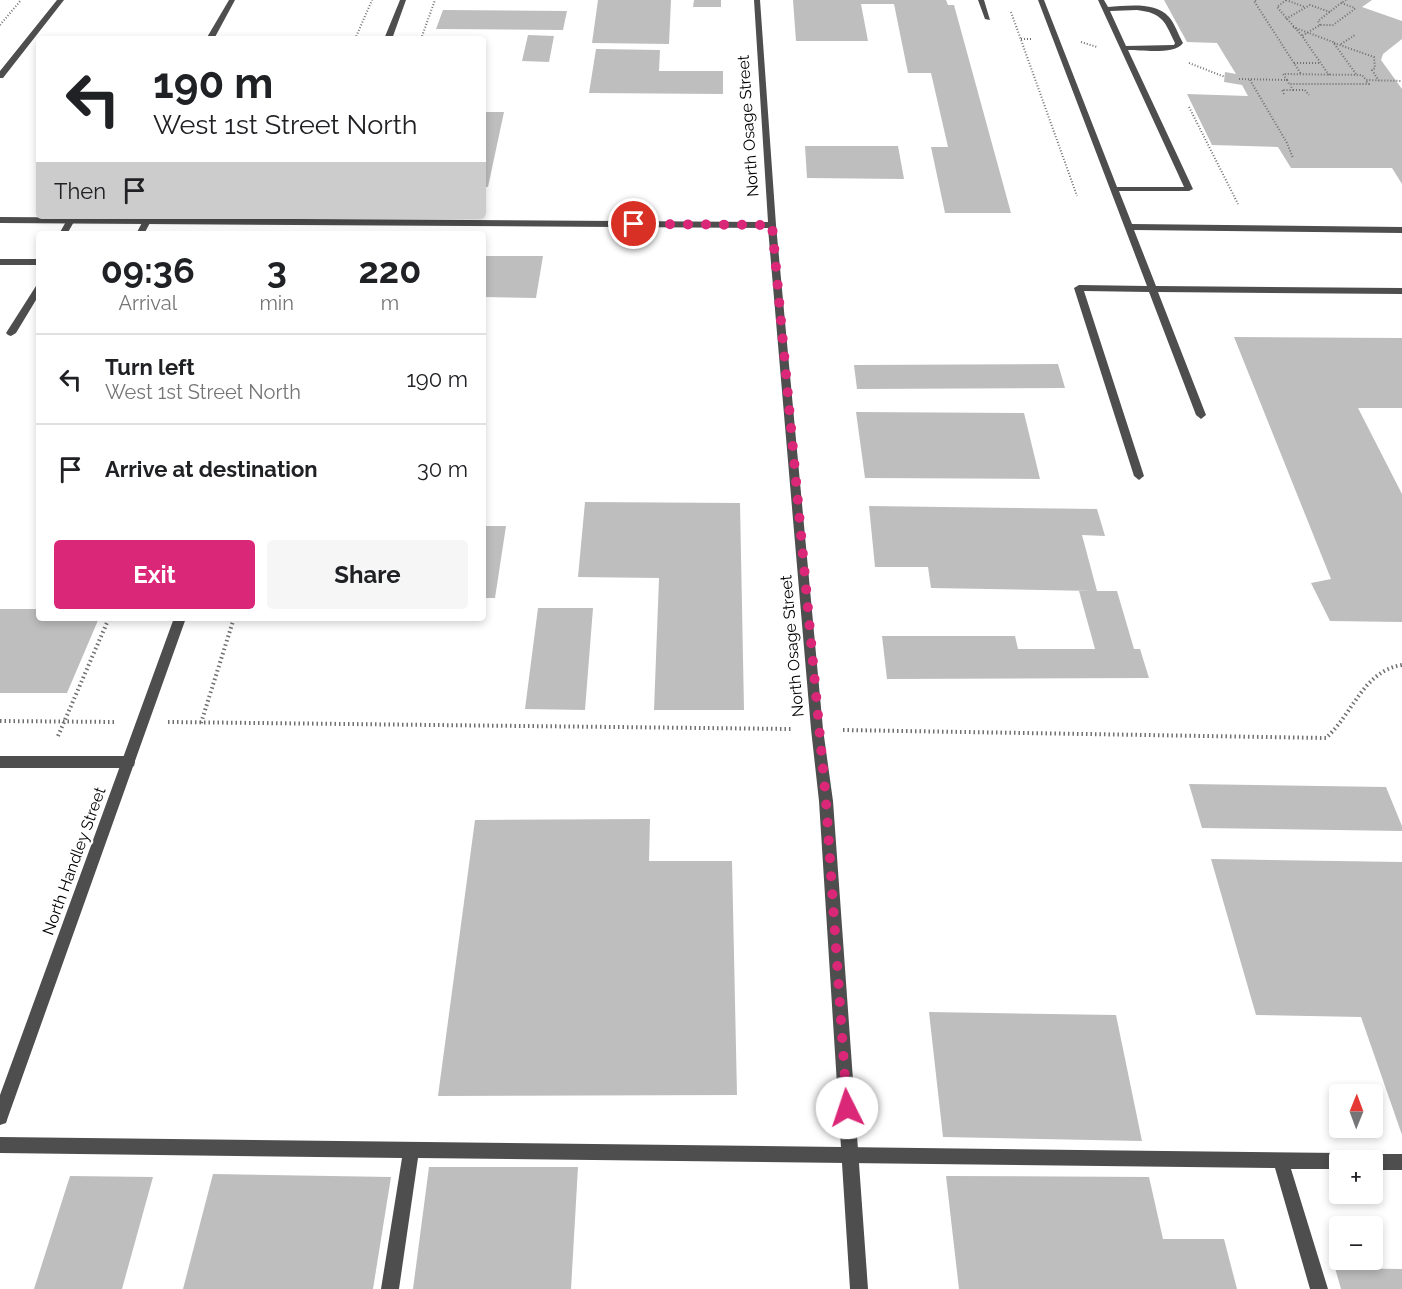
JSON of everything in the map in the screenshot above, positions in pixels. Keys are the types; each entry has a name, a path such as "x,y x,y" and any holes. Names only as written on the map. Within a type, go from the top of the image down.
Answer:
{"street":[{"path":"0,76 61,0"},
{"path":"212,36 232,0"},
{"path":"389,36 402,0"},
{"name":"North Osage Street","path":"757,0 772,225 817,729 826,801 860,1289"},
{"path":"981,0 987,19"},
{"path":"1041,0 1201,415"},
{"path":"1101,0 1189,189 1114,189"},
{"path":"1105,9 1141,9 1160,14 1166,18 1179,43 1178,46 1171,48 1124,48"},
{"path":"0,220 90,219"},
{"path":"150,219 772,225"},
{"path":"65,231 71,220"},
{"path":"1129,227 1402,230"},
{"path":"0,262 36,261"},
{"path":"1139,476 1079,288 1402,291"},
{"path":"11,333 36,293"},
{"name":"North Handley Street","path":"0,1117 179,621"},
{"path":"0,762 129,762"},
{"path":"0,1145 1329,1161"},
{"path":"390,1289 411,1150"},
{"path":"1281,1161 1319,1289"},
{"path":"1383,1162 1402,1162"}],"path":[{"path":"0,25 21,0"},
{"path":"356,36 372,0"},
{"path":"422,36 435,0"},
{"path":"1256,0 1254,1 1301,74"},
{"path":"1329,75 1302,36 1277,7 1286,0 1330,12"},
{"path":"1286,19 1316,0"},
{"path":"1320,25 1318,21 1346,0"},
{"path":"1302,36 1320,25 1333,25 1356,8 1341,3"},
{"path":"1010,10 1077,196"},
{"path":"1293,27 1374,57 1375,68 1372,70 1380,81"},
{"path":"1340,45 1355,35"},
{"path":"1333,42 1356,75"},
{"path":"1294,63 1322,63"},
{"path":"1281,69 1293,90"},
{"path":"1256,74 1259,79"},
{"path":"1283,74 1362,75 1369,84 1289,84"},
{"path":"1239,79 1287,80"},
{"path":"1250,79 1287,143 1293,158"},
{"path":"1366,80 1402,81"},
{"path":"1284,94 1282,90 1305,90 1309,95"},
{"path":"1189,107 1237,204 1248,204"},
{"path":"48,762 108,621"},
{"path":"201,723 233,621"},
{"path":"0,721 817,729 1326,738 1344,720 1363,686 1393,665 1402,665"}],"building":[{"path":"598,0 671,0 669,44 592,43"},
{"path":"694,0 721,0 721,7 693,7"},
{"path":"793,0 946,0 948,5 954,5 1011,213 945,213 931,147 948,147 931,73 908,73 894,4 861,4 868,41 796,41"},
{"path":"1164,0 1372,0 1362,7 1402,21 1402,39 1383,54 1381,60 1402,89 1402,184 1392,168 1291,168 1278,147 1212,145 1187,94 1248,96 1242,85 1224,82 1225,72 1236,74 1217,43 1187,42"},
{"path":"443,10 567,11 563,30 436,29"},
{"path":"528,35 554,36 549,62 522,61"},
{"path":"596,49 660,50 659,71 723,71 723,94 589,93"},
{"path":"486,112 504,112 488,187 486,187"},
{"path":"805,146 898,146 904,179 807,178"},
{"path":"486,256 543,256 536,298 486,297"},
{"path":"1234,337 1402,338 1402,408 1358,408 1402,494 1402,622 1330,621 1311,583 1331,579"},
{"path":"1058,364 1065,388 857,389 854,365"},
{"path":"856,412 1024,413 1040,479 865,478"},
{"path":"585,502 740,503 744,710 654,710 659,578 578,577"},
{"path":"869,506 1097,509 1105,536 1082,535 1097,591 1117,591 1134,649 1140,649 1149,678 887,679 882,636 1015,636 1018,649 1095,649 1079,591 1093,591 931,588 928,567 875,567"},
{"path":"486,526 506,526 495,598 486,598"},
{"path":"538,608 593,608 585,710 525,709"},
{"path":"0,609 36,609 36,621 98,621 67,693 0,693"},
{"path":"1189,784 1386,787 1402,831 1202,828"},
{"path":"650,819 649,861 732,861 737,1095 438,1096 475,820"},
{"path":"1211,859 1402,862 1402,1135 1361,1017 1256,1015"},
{"path":"929,1012 1116,1015 1142,1141 943,1137"},
{"path":"429,1167 578,1167 571,1289 413,1289"},
{"path":"213,1174 391,1177 373,1289 183,1289"},
{"path":"70,1176 153,1177 122,1289 34,1289"},
{"path":"946,1176 1149,1177 1163,1239 1224,1239 1237,1289 959,1289"},
{"path":"1402,1269 1402,1289 1341,1289 1336,1270"}],"route":[{"path":"634,224 772,225 826,801 847,1108"}]}
